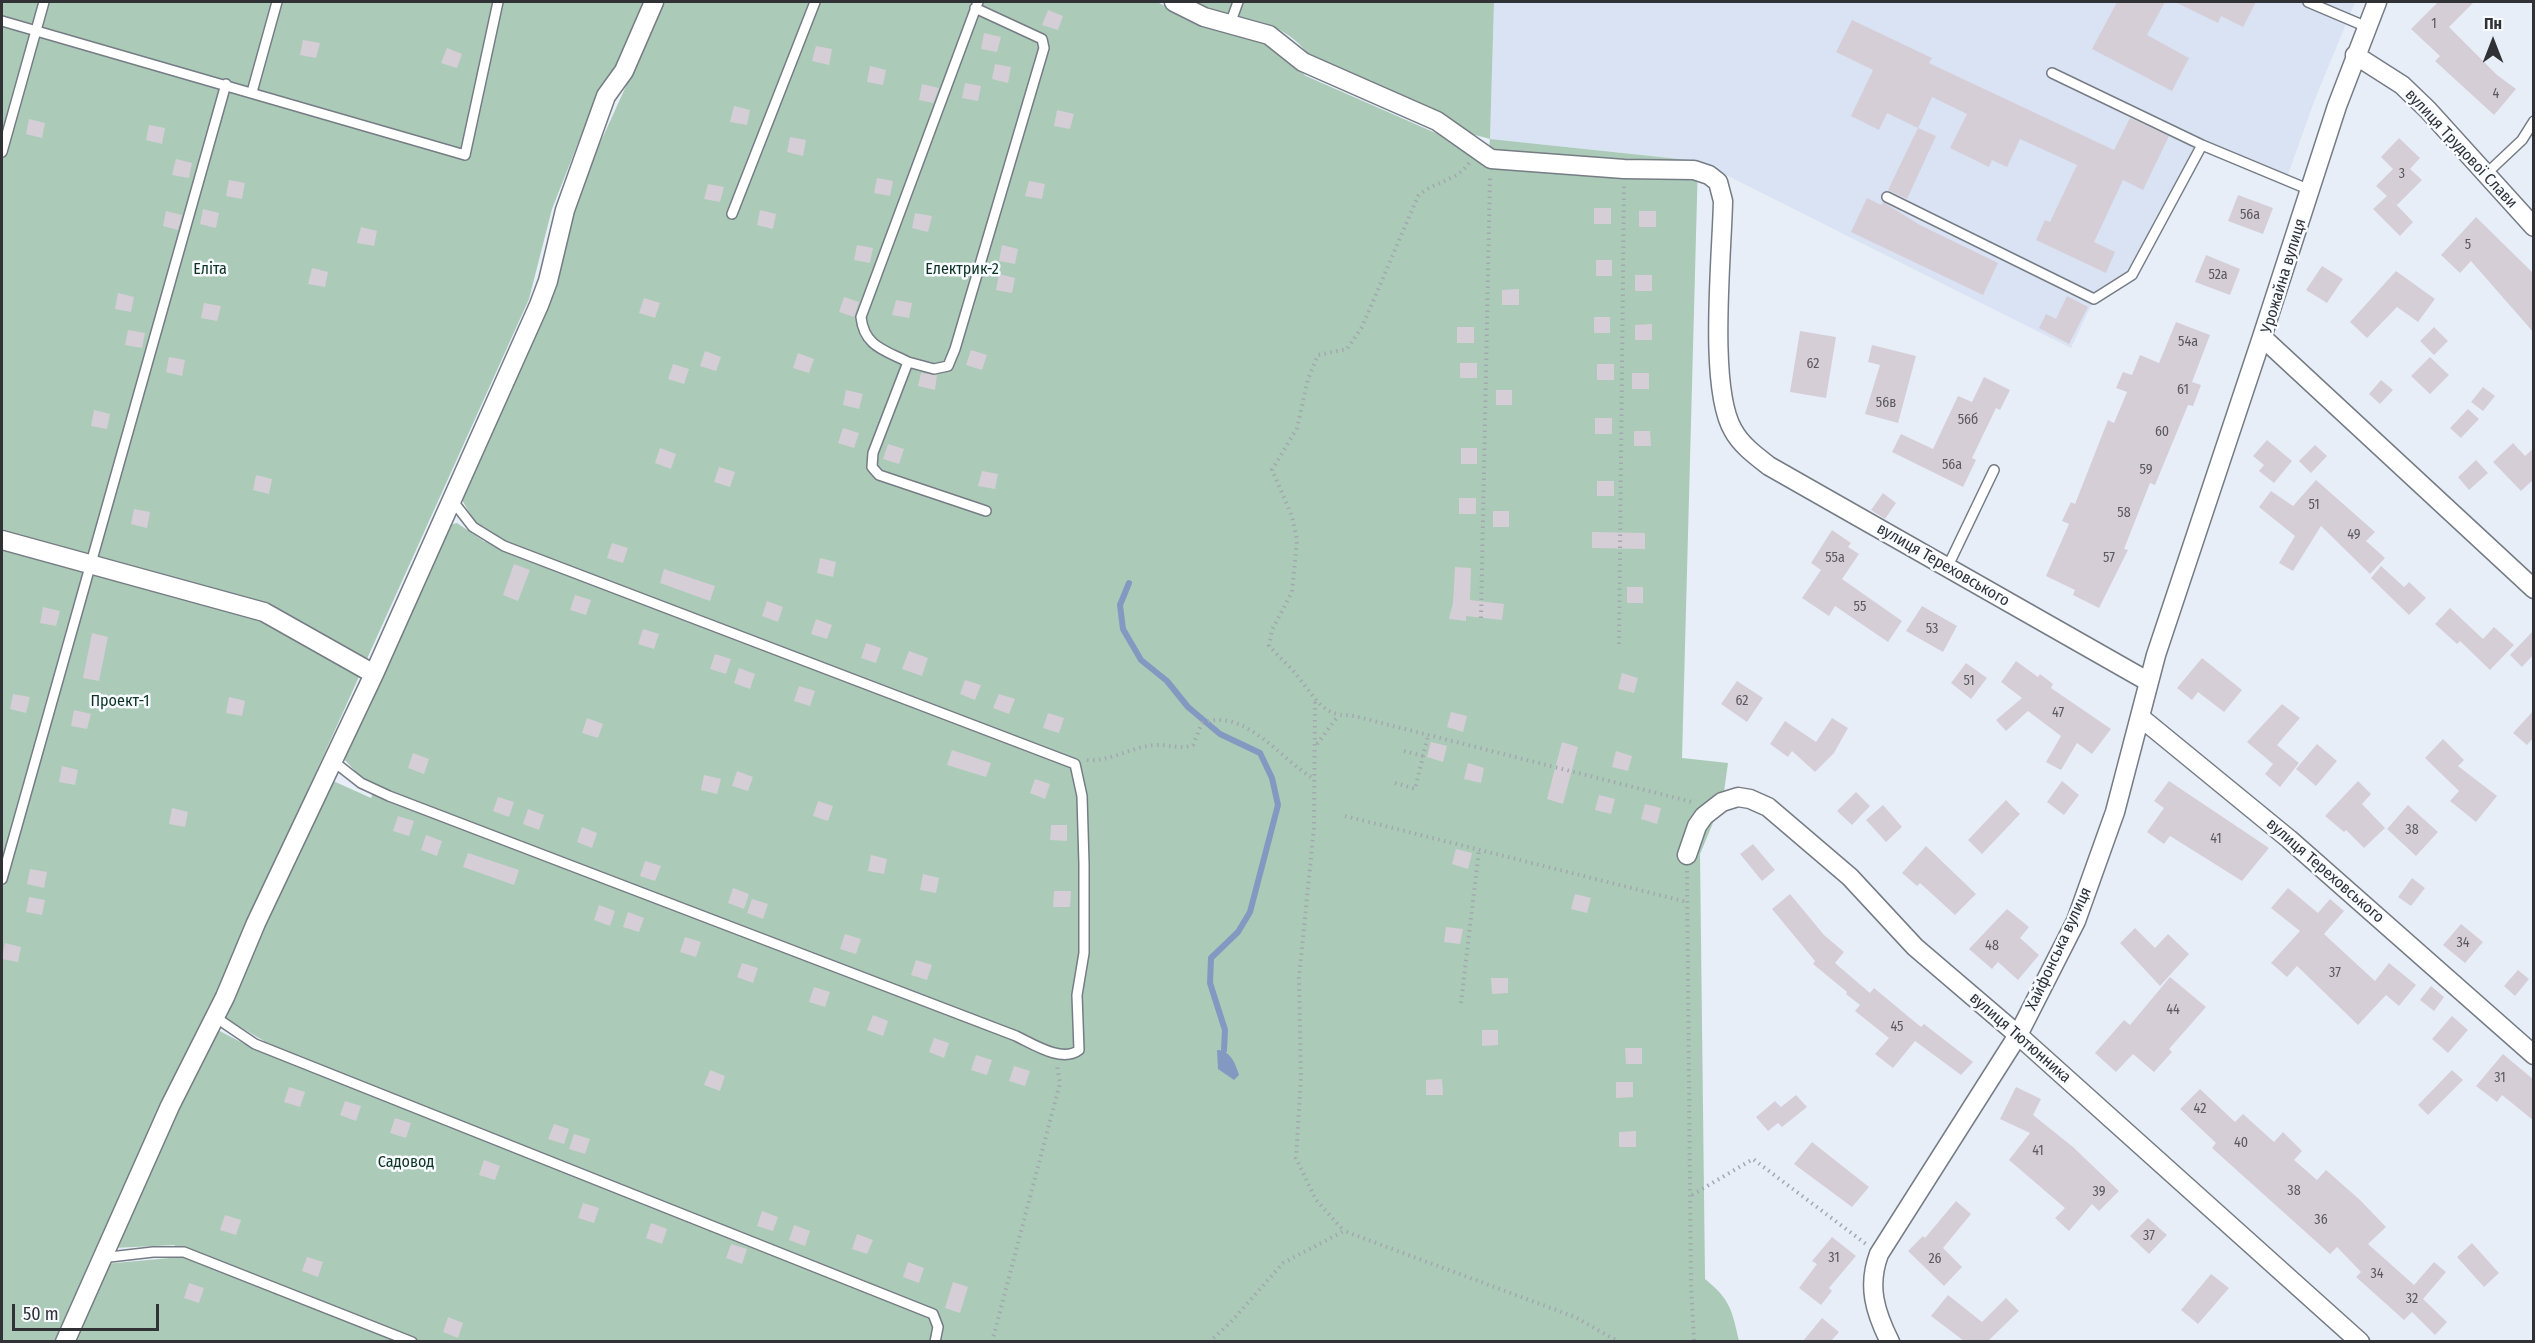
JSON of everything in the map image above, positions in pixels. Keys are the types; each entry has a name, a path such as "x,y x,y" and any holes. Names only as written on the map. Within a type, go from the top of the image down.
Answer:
{"street":[{"path":"65,1341 174,1096 215,1017 374,674 549,281 565,210 606,96 624,70 654,2"},
{"path":"1174,2 1204,17 1269,35 1303,62 1437,121 1456,132 1483,155"},
{"name":"Урожайна вулиця","path":"2377,2 2355,55 2262,338 2534,589"},
{"name":"вулиця Трудової Слави","path":"2355,55 2402,85 2487,173 2534,227"},
{"name":"вулиця Тереховського","path":"1483,155 1624,169 1694,170 1709,175 1718,182 1723,201 1719,356 1721,392 1733,431 1749,450 1769,466 2149,682"},
{"path":"2140,717 2149,682 2262,338"},
{"path":"2,540 264,612 374,674"},
{"name":"вулиця Тереховського","path":"2140,717 2289,839 2534,1054"},
{"name":"Хайфонська вулиця","path":"1890,1341 1873,1300 1872,1281 1879,1254 2018,1035 2076,921 2102,854 2140,717"},
{"name":"вулиця Тютюнника","path":"1714,807 1738,797 1750,799 1768,807 1850,877 1915,947 2018,1035 2360,1341"},
{"path":"1688,855 1697,826 1714,807"}],"lane":[{"path":"2,152 44,2"},
{"path":"252,92 277,2"},
{"path":"2,21 226,84 465,156 498,2"},
{"path":"732,214 815,2"},
{"path":"1230,24 1238,2"},
{"path":"2308,2 2367,27"},
{"path":"976,5 1042,39 1044,48 948,366 934,369 908,362 874,346 863,332 861,317 976,5"},
{"path":"2052,73 2202,145 2310,190"},
{"path":"2,879 226,84"},
{"path":"2487,173 2522,140 2534,121"},
{"path":"1887,197 2094,299 2132,275 2202,145"},
{"path":"908,362 873,453 872,467 879,475 986,511"},
{"path":"1947,568 1994,470"},
{"path":"333,761 361,783 389,796 1016,1036 1055,1053 1074,1054 1079,1050 1081,1044 1077,995 1084,953 1084,864 1082,796 1075,764 504,546 473,527 452,501"},
{"path":"215,1017 255,1044 933,1314 938,1327 935,1341"},
{"path":"100,1258 153,1252 184,1252 411,1341"}],"path":[{"path":"1481,618 1483,155"},
{"path":"1483,155 1448,181 1428,187 1418,196 1362,327 1347,350 1318,355 1308,379 1296,428 1272,470 1292,516 1296,540 1292,592 1272,630 1269,646 1298,676 1315,702 1338,716 1350,715 1714,807"},
{"path":"1619,644 1624,169"},
{"path":"1315,702 1314,827 1299,978 1301,1078 1296,1158 1316,1200 1344,1231 1439,1264 1575,1317 1619,1341"},
{"path":"1316,746 1338,716"},
{"path":"1075,764 1085,760 1099,761 1155,745 1185,748 1193,745 1202,723 1224,721 1257,733 1300,771 1311,777 1315,776"},
{"path":"1395,783 1415,789 1428,735"},
{"path":"1404,752 1423,756"},
{"path":"1345,816 1687,902"},
{"path":"1461,1003 1479,850"},
{"path":"1688,855 1692,1195 1690,1285 1694,1341"},
{"path":"992,1341 1060,1083 1055,1053"},
{"path":"1692,1195 1753,1159 1879,1254"},
{"path":"1209,1341 1231,1322 1283,1263 1344,1231"}],"shaded area":[{"path":"1494,2 2355,2 2315,99 2286,180 2202,145 2132,275 2094,299 2071,348 1698,161 1490,139"}],"green space":[{"path":"2,2 645,2 630,44 595,100 552,209 529,299 208,1012 91,1258 56,1341 2,1342"},
{"path":"662,2 1157,2 1202,24 1265,43 1306,76 1438,134 1487,166 1490,139 1698,161 1682,758 1728,763 1723,799 1700,854 1705,1279 1720,1293 1729,1306 1739,1341 72,1342 105,1264 170,1258 175,1245 113,1248 214,1028 260,1052 264,1041 222,1016 331,780 371,798 376,785 359,775 343,758 446,526 457,523 485,542 489,535 473,519 461,498 569,211"},
{"path":"1191,2 1494,2 1490,139 1468,133 1309,55 1296,41 1268,25 1207,9"}],"water":[{"path":"1217,1050 1229,1055 1234,1062 1239,1075 1234,1080 1218,1069"}],"building":[{"path":"2117,2 2165,2 2147,35 2189,58 2172,91 2092,49"},
{"path":"2175,2 2256,2 2243,27 2221,16 2218,23"},
{"path":"2438,2 2474,2 2449,27 2497,75 2516,89 2494,115 2435,61 2440,56 2411,29"},
{"path":"1048,10 1063,16 1058,30 1042,25"},
{"path":"1852,20 1932,58 1929,63 2114,150 2130,118 2169,136 2143,190 2123,180 2094,242 2115,252 2106,273 2036,240 2045,220 2050,222 2077,165 2020,139 2007,167 1992,160 1989,167 1950,148 1967,114 1932,97 1918,128 1887,113 1879,130 1851,116 1873,70 1836,52"},
{"path":"984,33 1001,37 997,52 981,49"},
{"path":"303,40 320,43 316,58 300,55"},
{"path":"816,46 832,49 829,65 812,61"},
{"path":"447,48 462,54 457,68 441,63"},
{"path":"995,64 1011,67 1008,83 992,79"},
{"path":"870,66 886,70 883,85 867,82"},
{"path":"965,83 981,86 978,101 962,98"},
{"path":"922,84 939,88 933,103 919,100"},
{"path":"734,106 750,110 747,125 730,122"},
{"path":"1057,110 1074,114 1070,129 1054,126"},
{"path":"29,119 45,123 42,138 26,134"},
{"path":"149,125 165,128 162,144 146,140"},
{"path":"1918,128 1936,136 1907,199 1888,190"},
{"path":"790,137 806,140 803,156 787,152"},
{"path":"2399,138 2420,158 2410,169 2422,180 2397,205 2388,196 2413,222 2400,236 2373,209 2387,196 2376,186 2393,169 2381,157"},
{"path":"176,159 192,163 189,178 172,175"},
{"path":"877,178 893,181 890,196 874,193"},
{"path":"229,180 245,183 242,199 226,196"},
{"path":"1029,181 1045,184 1042,199 1025,196"},
{"path":"708,184 724,187 720,202 704,199"},
{"path":"2238,195 2273,208 2263,234 2228,221"},
{"path":"1867,198 1881,205 1883,202 1920,225 1998,263 1983,295 1851,232"},
{"path":"1594,208 1611,208 1611,224 1594,224"},
{"path":"203,209 219,213 216,228 200,224"},
{"path":"760,210 776,214 773,229 757,225"},
{"path":"166,211 182,215 178,230 163,226"},
{"path":"1639,211 1656,211 1656,227 1639,227"},
{"path":"915,213 932,216 928,232 912,228"},
{"path":"2476,217 2534,274 2534,333 2471,261 2460,273 2441,255"},
{"path":"361,227 377,231 374,246 357,243"},
{"path":"857,245 873,248 870,263 854,260"},
{"path":"1002,245 1018,249 1015,264 999,261"},
{"path":"2206,255 2240,269 2230,295 2195,282"},
{"path":"1596,260 1612,260 1612,276 1596,276"},
{"path":"2322,266 2343,279 2327,303 2306,290"},
{"path":"312,268 328,272 325,287 308,284"},
{"path":"2396,271 2435,299 2418,322 2397,307 2367,338 2350,322"},
{"path":"999,274 1015,278 1012,293 996,290"},
{"path":"1635,275 1652,275 1652,291 1635,291"},
{"path":"1519,289 1519,305 1502,305 1502,290"},
{"path":"118,293 134,297 131,312 115,309"},
{"path":"2067,296 2088,307 2069,344 2039,328 2046,314 2056,319"},
{"path":"844,297 859,302 854,317 839,312"},
{"path":"644,298 660,303 655,318 639,313"},
{"path":"896,300 912,303 909,318 892,315"},
{"path":"204,303 221,306 217,321 201,318"},
{"path":"1594,317 1610,317 1610,333 1594,333"},
{"path":"2176,322 2210,335 2192,382 2201,385 2193,406 2188,405 2155,485 2150,483 2124,549 2128,550 2099,608 2073,595 2075,590 2046,576 2069,524 2062,521 2071,502 2075,504 2108,420 2114,423 2127,392 2116,388 2123,372 2132,375 2140,355 2159,363"},
{"path":"1652,324 1652,340 1635,340 1635,325"},
{"path":"1457,327 1474,327 1474,343 1457,343"},
{"path":"2434,327 2448,341 2434,355 2420,341"},
{"path":"128,330 145,333 142,348 125,345"},
{"path":"1800,331 1836,337 1826,398 1790,392"},
{"path":"1872,345 1916,356 1898,423 1865,414 1880,365 1868,362"},
{"path":"971,350 987,355 982,370 966,365"},
{"path":"705,351 721,357 716,371 700,366"},
{"path":"798,353 814,359 809,373 793,368"},
{"path":"169,357 185,360 182,376 166,372"},
{"path":"2430,357 2449,375 2430,394 2411,376"},
{"path":"1460,363 1477,363 1477,378 1460,378"},
{"path":"673,364 689,369 684,384 668,379"},
{"path":"1597,364 1614,364 1614,380 1597,380"},
{"path":"921,373 937,375 935,390 918,386"},
{"path":"1632,373 1649,373 1649,389 1632,389"},
{"path":"1984,377 2010,390 2000,410 1996,408 1972,458 1976,460 1963,487 1892,452 1901,434 1933,449 1958,396 1972,402"},
{"path":"2381,380 2393,390 2380,404 2369,394"},
{"path":"2483,387 2495,396 2483,411 2471,402"},
{"path":"846,390 863,394 859,409 843,405"},
{"path":"1496,390 1512,390 1512,405 1496,405"},
{"path":"2468,409 2479,419 2461,438 2450,428"},
{"path":"94,410 110,414 107,429 91,426"},
{"path":"1595,418 1612,418 1612,434 1595,434"},
{"path":"843,428 859,433 854,448 838,443"},
{"path":"1634,431 1650,431 1651,446 1634,446"},
{"path":"2267,440 2292,461 2274,483 2259,471 2264,465 2253,456"},
{"path":"2513,443 2525,456 2534,448 2534,479 2521,491 2493,462"},
{"path":"888,444 904,449 899,464 883,459"},
{"path":"2315,445 2327,456 2311,473 2299,461"},
{"path":"660,448 676,454 671,469 655,463"},
{"path":"1461,448 1477,448 1477,464 1461,464"},
{"path":"2476,460 2488,473 2469,490 2458,477"},
{"path":"719,467 735,472 730,487 714,482"},
{"path":"982,471 998,474 995,489 978,486"},
{"path":"256,475 272,479 269,494 253,490"},
{"path":"2316,480 2375,532 2366,541 2385,558 2370,574 2321,526 2293,571 2279,563 2295,536 2259,507 2271,491 2293,506"},
{"path":"1597,481 1614,481 1614,496 1597,496"},
{"path":"1883,493 1896,503 1885,519 1871,510"},
{"path":"1459,498 1476,498 1476,514 1459,514"},
{"path":"134,509 150,512 147,528 131,524"},
{"path":"1493,511 1509,511 1509,527 1493,527"},
{"path":"1832,530 1851,543 1848,547 1859,554 1842,579 1902,621 1888,642 1835,606 1829,616 1802,598 1821,570 1811,563"},
{"path":"1592,532 1645,533 1645,549 1592,548"},
{"path":"612,543 628,548 623,563 607,558"},
{"path":"820,558 836,562 833,577 817,573"},
{"path":"514,564 530,570 518,601 503,595"},
{"path":"2381,566 2404,587 2409,582 2426,598 2409,615 2371,578"},
{"path":"1455,567 1471,568 1470,600 1504,604 1502,620 1466,616 1466,621 1449,619 1453,603"},
{"path":"664,569 715,586 710,601 660,583"},
{"path":"1627,587 1643,587 1643,603 1627,603"},
{"path":"575,595 591,600 586,615 570,610"},
{"path":"767,601 783,607 778,622 762,616"},
{"path":"1922,606 1957,626 1943,652 1906,631"},
{"path":"43,607 60,611 56,626 40,623"},
{"path":"2450,608 2483,639 2494,627 2514,645 2490,670 2460,641 2457,644 2435,624"},
{"path":"816,619 832,625 827,639 811,634"},
{"path":"643,629 659,634 654,649 638,644"},
{"path":"2534,630 2534,654 2522,667 2510,655"},
{"path":"92,633 108,637 99,681 83,678"},
{"path":"866,643 881,648 876,663 861,658"},
{"path":"909,651 928,658 922,676 902,669"},
{"path":"715,654 731,659 726,674 710,669"},
{"path":"2202,658 2242,690 2224,712 2198,692 2192,700 2177,688"},
{"path":"2016,661 2038,677 2040,674 2053,684 2051,688 2111,729 2092,754 2077,743 2061,770 2046,762 2061,736 2028,711 2006,731 1996,720 2022,698 2001,682"},
{"path":"1966,663 1987,678 1971,699 1951,683"},
{"path":"739,668 755,674 750,689 734,683"},
{"path":"1622,673 1638,678 1634,693 1618,689"},
{"path":"965,680 981,685 975,700 960,694"},
{"path":"1737,681 1763,698 1747,722 1721,704"},
{"path":"799,686 815,691 810,706 794,701"},
{"path":"13,694 30,697 26,713 10,709"},
{"path":"999,694 1015,699 1009,714 993,708"},
{"path":"229,697 245,701 242,716 226,713"},
{"path":"2282,704 2300,718 2277,745 2299,763 2280,787 2265,774 2273,764 2247,742"},
{"path":"74,710 91,714 87,729 71,726"},
{"path":"2534,710 2534,737 2527,745 2513,733"},
{"path":"1451,712 1467,716 1463,732 1447,727"},
{"path":"1048,713 1064,718 1059,733 1043,728"},
{"path":"587,718 603,724 598,738 582,733"},
{"path":"1832,718 1848,728 1834,753 1815,772 1792,751 1788,757 1770,744 1785,721 1816,742"},
{"path":"2443,739 2464,760 2458,766 2497,796 2476,822 2450,801 2459,791 2425,758"},
{"path":"1431,742 1447,746 1443,762 1427,757"},
{"path":"1562,742 1578,747 1563,804 1547,799"},
{"path":"2317,744 2337,761 2316,786 2296,769"},
{"path":"952,750 991,763 986,777 947,765"},
{"path":"1616,751 1632,756 1628,771 1612,767"},
{"path":"413,753 429,759 424,774 408,768"},
{"path":"1468,763 1484,768 1481,783 1464,779"},
{"path":"62,766 78,770 75,785 59,782"},
{"path":"737,771 753,777 748,791 732,786"},
{"path":"704,775 721,779 717,794 701,790"},
{"path":"1035,779 1050,784 1045,799 1030,793"},
{"path":"2062,781 2079,795 2064,815 2047,802"},
{"path":"2169,781 2269,848 2242,881 2170,836 2164,844 2147,832 2164,808 2154,801"},
{"path":"2358,781 2371,794 2362,804 2385,828 2364,848 2346,830 2344,832 2325,816"},
{"path":"1856,792 1870,806 1852,825 1837,811"},
{"path":"1599,795 1615,799 1611,814 1595,810"},
{"path":"498,797 514,802 509,817 493,811"},
{"path":"2006,800 2020,814 1982,854 1968,840"},
{"path":"818,801 833,806 828,821 813,816"},
{"path":"1645,804 1661,808 1657,824 1641,819"},
{"path":"1883,805 1902,827 1886,842 1866,820"},
{"path":"2408,805 2438,832 2416,856 2387,829"},
{"path":"172,808 188,812 185,827 169,824"},
{"path":"528,809 544,815 539,830 523,824"},
{"path":"398,816 414,821 409,836 393,831"},
{"path":"1051,825 1067,825 1067,841 1050,840"},
{"path":"582,827 597,833 592,848 577,842"},
{"path":"426,835 442,841 437,856 421,850"},
{"path":"1753,844 1775,870 1762,881 1740,854"},
{"path":"1926,846 1976,894 1955,915 1920,883 1917,886 1902,873"},
{"path":"1456,849 1472,853 1468,869 1452,864"},
{"path":"468,853 519,870 514,885 463,867"},
{"path":"871,855 887,859 884,874 868,871"},
{"path":"645,861 661,866 655,881 640,876"},
{"path":"30,869 47,872 44,888 27,884"},
{"path":"923,874 939,878 936,893 920,890"},
{"path":"2412,878 2425,888 2411,906 2398,897"},
{"path":"733,888 749,894 744,909 728,903"},
{"path":"2288,888 2318,913 2330,899 2344,911 2324,934 2375,981 2389,963 2416,985 2399,1006 2386,995 2358,1025 2297,966 2287,977 2271,963 2300,931 2271,908"},
{"path":"1054,891 1071,891 1070,907 1053,907"},
{"path":"1575,894 1591,898 1587,913 1571,909"},
{"path":"1790,894 1824,935 1844,952 1835,963 1870,993 1874,988 1921,1027 1924,1024 1973,1062 1961,1075 1915,1041 1893,1068 1875,1054 1889,1038 1855,1011 1860,1005 1813,964 1815,961 1772,909"},
{"path":"29,897 45,900 42,915 26,912"},
{"path":"752,899 768,904 763,919 747,913"},
{"path":"599,905 615,911 610,926 594,920"},
{"path":"2007,909 2029,927 2020,938 2039,955 2018,980 1998,962 1992,969 1969,949"},
{"path":"628,912 644,918 639,932 623,927"},
{"path":"2461,924 2483,942 2465,963 2443,945"},
{"path":"1446,927 1463,929 1460,944 1444,942"},
{"path":"2135,928 2155,948 2168,934 2189,954 2160,986 2120,943"},
{"path":"845,934 861,939 856,954 840,949"},
{"path":"685,937 701,942 696,957 680,952"},
{"path":"5,943 21,947 18,962 2,959"},
{"path":"916,960 932,965 927,980 911,975"},
{"path":"742,963 758,968 753,983 737,977"},
{"path":"2518,970 2529,979 2515,996 2504,986"},
{"path":"2170,977 2206,1007 2169,1049 2172,1052 2154,1072 2133,1054 2116,1072 2095,1053 2124,1020 2130,1025"},
{"path":"1491,978 1508,978 1508,993 1492,994"},
{"path":"2431,986 2444,997 2434,1011 2420,1000"},
{"path":"814,987 830,992 825,1007 809,1002"},
{"path":"873,1015 888,1021 883,1036 867,1030"},
{"path":"2452,1016 2468,1030 2448,1053 2432,1039"},
{"path":"1482,1030 1498,1030 1498,1045 1482,1046"},
{"path":"934,1038 949,1043 944,1058 929,1052"},
{"path":"1625,1048 1642,1048 1642,1064 1626,1064"},
{"path":"2503,1054 2534,1080 2534,1121 2502,1095 2497,1102 2476,1086"},
{"path":"976,1055 992,1060 987,1075 971,1070"},
{"path":"1014,1066 1030,1071 1025,1086 1009,1081"},
{"path":"710,1070 725,1076 720,1091 704,1085"},
{"path":"2452,1070 2463,1080 2428,1115 2418,1105"},
{"path":"1442,1079 1443,1095 1426,1095 1426,1080"},
{"path":"1616,1082 1633,1082 1633,1097 1616,1098"},
{"path":"289,1087 305,1092 300,1107 284,1102"},
{"path":"2016,1087 2041,1099 2033,1115 2073,1147 2119,1191 2099,1211 2092,1204 2069,1231 2055,1218 2065,1208 2009,1160 2030,1133 2000,1119"},
{"path":"2200,1089 2235,1122 2243,1114 2274,1142 2283,1132 2302,1151 2294,1160 2317,1180 2326,1170 2360,1200 2386,1227 2368,1244 2414,1285 2434,1262 2446,1272 2423,1299 2447,1322 2435,1335 2412,1312 2404,1320 2356,1277 2361,1272 2337,1247 2330,1254 2212,1148 2216,1143 2180,1109"},
{"path":"1796,1095 1807,1107 1782,1127 1778,1123 1768,1131 1756,1117 1775,1101 1781,1107"},
{"path":"345,1101 361,1106 356,1121 340,1115"},
{"path":"395,1118 411,1123 406,1138 390,1133"},
{"path":"554,1124 569,1129 564,1144 548,1139"},
{"path":"1636,1131 1636,1147 1619,1147 1619,1132"},
{"path":"574,1134 590,1139 585,1154 569,1149"},
{"path":"1812,1142 1869,1187 1852,1207 1794,1164"},
{"path":"484,1160 500,1166 495,1180 479,1175"},
{"path":"1956,1201 1971,1214 1943,1248 1962,1267 1944,1286 1908,1251 1923,1236 1925,1238"},
{"path":"583,1203 599,1208 594,1223 578,1218"},
{"path":"762,1211 778,1217 773,1231 757,1226"},
{"path":"225,1215 241,1220 236,1235 220,1230"},
{"path":"2148,1218 2167,1235 2149,1254 2130,1236"},
{"path":"651,1223 667,1229 662,1244 646,1238"},
{"path":"794,1225 810,1231 805,1246 789,1240"},
{"path":"857,1234 873,1240 867,1254 852,1249"},
{"path":"1832,1237 1856,1256 1829,1288 1832,1291 1821,1305 1799,1288 1817,1264 1812,1261"},
{"path":"2472,1243 2499,1273 2484,1287 2457,1257"},
{"path":"731,1244 747,1249 742,1264 726,1258"},
{"path":"307,1257 323,1262 318,1277 302,1271"},
{"path":"908,1262 924,1268 919,1283 903,1277"},
{"path":"2211,1274 2229,1288 2198,1324 2181,1310"},
{"path":"953,1282 968,1287 960,1313 945,1308"},
{"path":"189,1283 204,1288 199,1303 184,1298"},
{"path":"1948,1295 1982,1322 2006,1298 2019,1311 1988,1341 1964,1341 1931,1316"},
{"path":"448,1317 463,1323 458,1338 443,1332"},
{"path":"1822,1318 1839,1332 1831,1341 1803,1341"}],"waterway":[{"path":"1129,583 1120,605 1123,629 1141,660 1167,681 1188,707 1220,734 1260,753 1272,778 1278,805 1250,912 1238,932 1211,958 1210,983 1225,1030 1224,1050"}],"park label":[{"name":"Еліта","path":"210,270"},
{"name":"Електрик-2","path":"962,270"},
{"name":"Проект-1","path":"120,702"},
{"name":"Садовод","path":"406,1163"}]}
